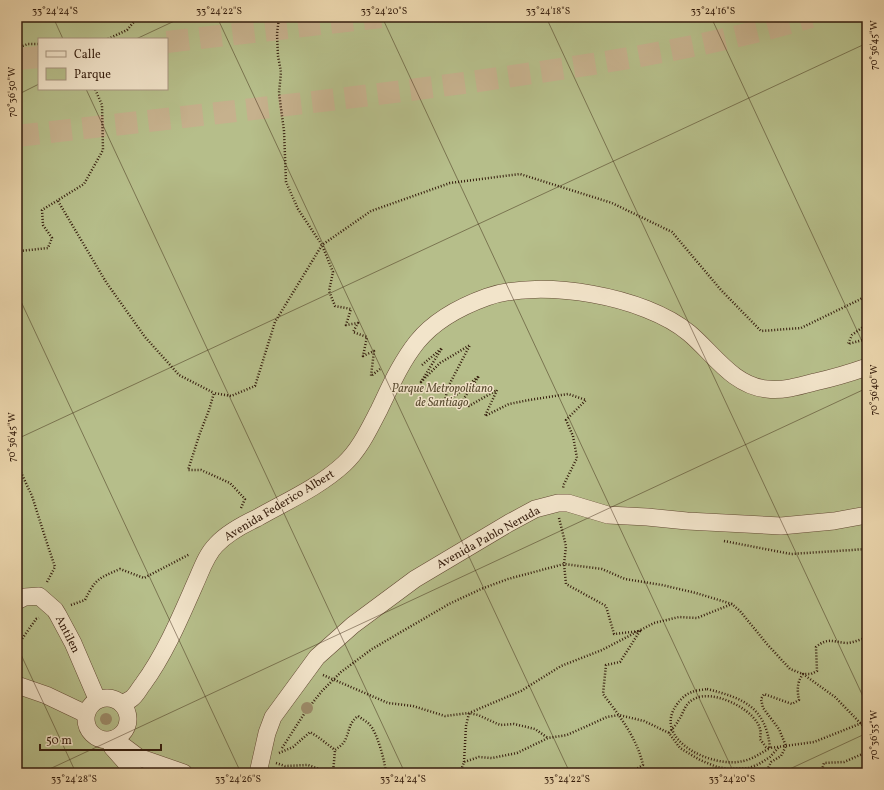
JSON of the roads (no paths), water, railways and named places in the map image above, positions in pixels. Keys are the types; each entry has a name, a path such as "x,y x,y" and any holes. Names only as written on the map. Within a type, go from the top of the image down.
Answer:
{"street":[{"name":"Avenida Federico Albert","path":"122,704 133,698 153,671 166,647 203,566 215,546 233,531 307,491 329,477 346,462 364,439 399,370 417,341 436,325 465,306 490,296 540,289 599,295 628,302 651,310 673,321 690,334 724,367 745,383 766,389 796,387 867,367"},
{"name":"Avenida Pablo Neruda","path":"264,767 266,733 273,717 317,657 333,641 373,609 429,570 508,523 535,509 547,505 562,503 608,515 781,526 834,521 867,515"},
{"name":"Antilen","path":"17,601 25,597 39,596 55,610 73,643 97,700"},
{"path":"17,685 46,695 86,714"},
{"path":"110,740 120,736 125,731 128,724 126,710 117,700 111,698 97,700 88,708 86,714 87,727 90,732 95,736 110,740 138,758 184,773"},
{"path":"110,740 135,773"}],"tunnel":[{"path":"168,42 381,17"},
{"path":"17,136 363,96 562,69 687,47 811,17"},
{"path":"17,59 38,57"}],"park label":[{"name":"Parque Metropolitano de Santiago","path":"442,395"}]}
